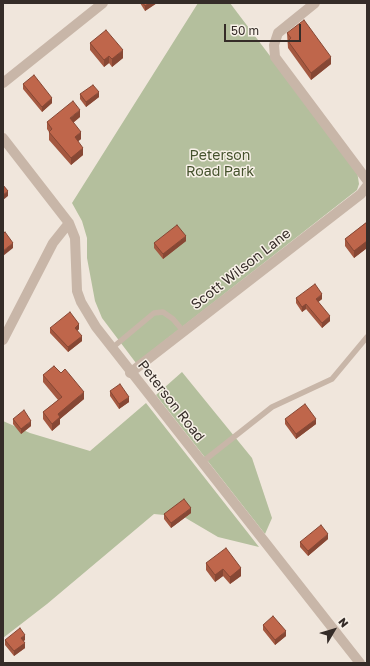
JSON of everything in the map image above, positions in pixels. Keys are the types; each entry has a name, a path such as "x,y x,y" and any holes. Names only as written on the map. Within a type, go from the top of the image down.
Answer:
{"street":[{"path":"3,83 103,3"},
{"path":"315,3 278,33 274,46 275,57 367,180"},
{"name":"Peterson Road","path":"3,138 69,223 75,238 77,291 81,302 112,348 130,373 360,663"},
{"name":"Scott Wilson Lane","path":"130,373 362,194 367,186"},
{"path":"3,340 53,243 69,223"}],"lane":[{"path":"112,348 154,313 163,312 173,319 184,332"},
{"path":"202,463 272,406 332,379 367,338"}],"green space":[{"name":"Peterson Road Park","path":"198,3 230,3 357,171 359,184 357,190 136,363 102,318 95,301 87,258 87,238 82,221 72,203"},
{"path":"182,372 252,458 272,518 265,534 156,395"},
{"path":"146,403 259,547 218,537 184,517 154,514 47,604 3,638 3,421 30,433 90,451"}],"building":[{"path":"304,20 331,57 311,73 288,41 291,38 287,33"},
{"path":"106,30 123,50 112,59 109,56 104,60 90,43"},
{"path":"34,75 52,98 42,107 23,84"},
{"path":"93,85 99,92 86,102 80,94"},
{"path":"73,101 80,110 70,118 81,132 75,137 83,148 71,158 49,132 52,129 47,122"},
{"path":"3,185 8,191 3,195"},
{"path":"367,222 367,241 354,251 345,239"},
{"path":"177,225 186,236 163,254 154,243"},
{"path":"5,232 13,243 3,251 3,234"},
{"path":"315,284 322,294 316,299 330,316 322,323 306,304 302,307 296,298"},
{"path":"70,312 79,324 75,328 82,336 68,347 50,328"},
{"path":"54,366 61,373 65,369 84,392 58,414 60,417 52,424 43,412 62,397 43,375"},
{"path":"120,384 129,397 119,404 110,391"},
{"path":"305,404 316,419 296,434 285,419"},
{"path":"24,410 31,421 21,429 13,419"},
{"path":"184,499 191,508 171,523 164,514"},
{"path":"321,525 328,534 308,551 300,542"},
{"path":"226,548 241,568 230,577 223,569 215,575 206,563"},
{"path":"273,616 286,631 275,640 263,625"},
{"path":"20,628 25,635 21,638 25,643 14,651 5,640"}]}
